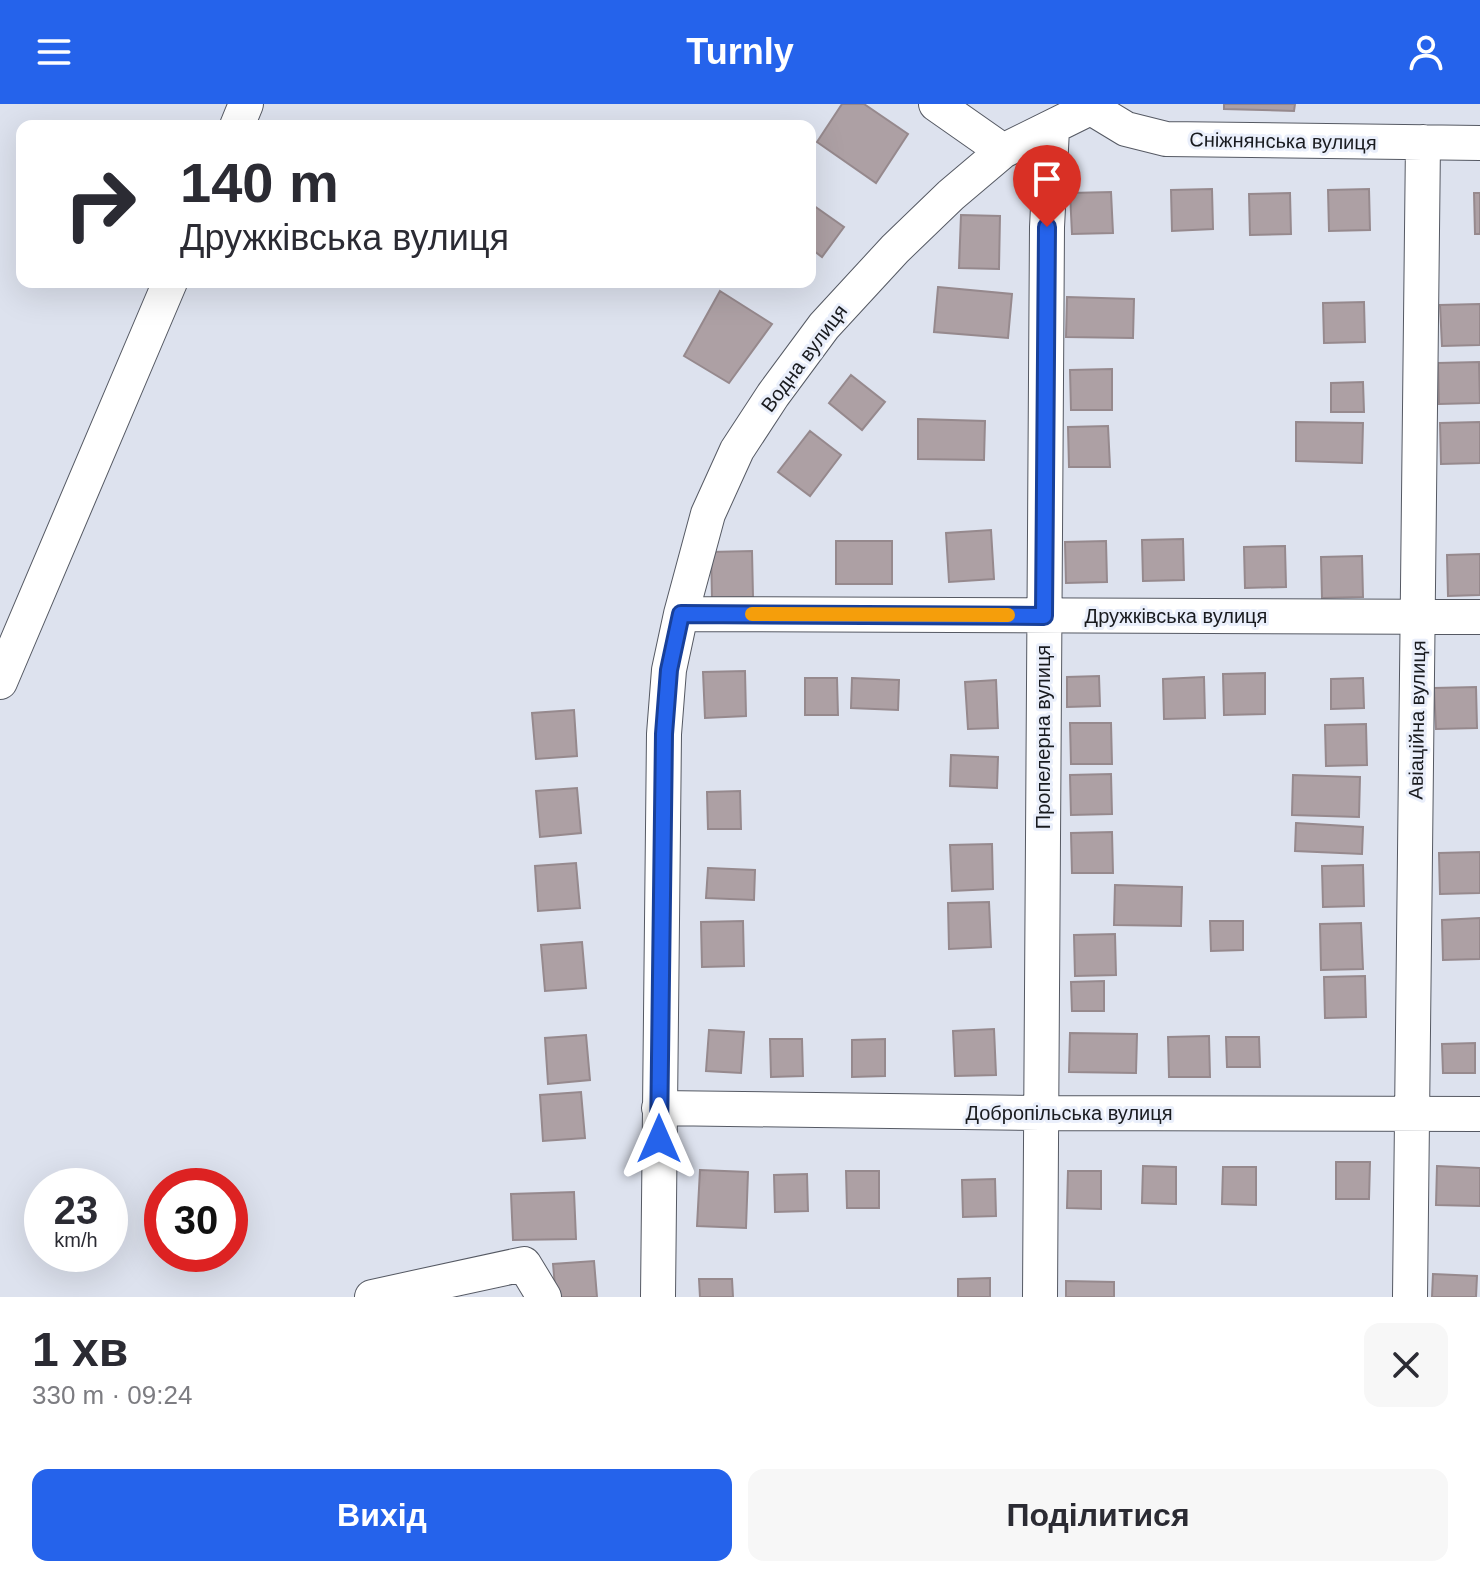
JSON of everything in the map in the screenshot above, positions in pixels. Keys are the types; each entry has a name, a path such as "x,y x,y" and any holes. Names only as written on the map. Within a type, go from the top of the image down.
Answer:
{"street":[{"path":"936,104 1003,151"},
{"name":"Водна вулиця","path":"658,1297 664,734 669,670 708,514 737,450 773,395 824,326 895,249 1003,151 1096,106"},
{"name":"Сніжнянська вулиця","path":"1096,106 1126,129 1166,139 1480,143"},
{"name":"Пропелерна вулиця","path":"1040,1297 1047,227 1052,129"},
{"name":"Авіаційна вулиця","path":"1410,1297 1423,142"},
{"path":"0,682 167,288"},
{"name":"Дружківська вулиця","path":"681,614 1480,617"},
{"name":"Добропільська вулиця","path":"659,1108 1480,1114"},
{"path":"372,1297 524,1264 544,1297"}],"building":[{"path":"842,104 864,104 908,134 876,183 817,142"},
{"path":"1224,104 1295,104 1294,111 1224,109"},
{"path":"1212,189 1213,229 1172,231 1171,190"},
{"path":"1369,189 1370,230 1329,231 1328,190"},
{"path":"1111,192 1113,233 1072,234 1070,193"},
{"path":"1290,193 1291,234 1250,235 1249,194"},
{"path":"1474,193 1480,193 1480,234 1475,234"},
{"path":"816,207 844,227 822,257 816,252"},
{"path":"961,215 1000,216 999,269 959,268"},
{"path":"938,287 1012,294 1008,338 934,332"},
{"path":"720,291 772,324 729,383 684,356"},
{"path":"1067,297 1134,299 1133,338 1066,337"},
{"path":"1364,302 1365,342 1324,343 1323,303"},
{"path":"1480,304 1480,345 1442,346 1440,305"},
{"path":"1479,362 1480,403 1439,404 1438,363"},
{"path":"1112,369 1112,410 1071,410 1070,370"},
{"path":"851,375 885,402 862,430 829,403"},
{"path":"1363,382 1364,412 1331,412 1331,383"},
{"path":"918,419 985,421 984,460 918,459"},
{"path":"1296,422 1363,423 1362,463 1296,461"},
{"path":"1480,422 1480,463 1441,464 1440,423"},
{"path":"1108,426 1110,467 1069,467 1068,427"},
{"path":"810,431 841,455 810,496 778,472"},
{"path":"991,530 994,579 949,582 946,533"},
{"path":"1183,539 1184,580 1143,581 1142,540"},
{"path":"836,541 892,541 892,584 836,584"},
{"path":"1106,541 1107,582 1066,583 1065,542"},
{"path":"1285,546 1286,587 1245,588 1244,547"},
{"path":"752,551 753,597 712,598 711,552"},
{"path":"1480,554 1480,595 1448,596 1447,555"},
{"path":"1362,556 1363,597 1322,598 1321,557"},
{"path":"745,671 746,716 705,718 703,672"},
{"path":"1265,673 1265,714 1224,715 1223,674"},
{"path":"1099,676 1100,706 1067,707 1067,677"},
{"path":"1204,677 1205,718 1164,719 1163,679"},
{"path":"805,678 837,678 838,715 805,715"},
{"path":"852,678 899,680 898,710 851,708"},
{"path":"1363,678 1364,708 1331,709 1331,679"},
{"path":"996,680 998,728 968,729 965,682"},
{"path":"1476,687 1477,728 1436,729 1434,688"},
{"path":"574,710 577,756 536,759 532,713"},
{"path":"1070,723 1111,723 1112,764 1071,764"},
{"path":"1366,724 1367,765 1326,766 1325,725"},
{"path":"951,755 998,757 997,788 950,786"},
{"path":"1111,774 1112,814 1071,815 1070,775"},
{"path":"1293,775 1360,777 1359,817 1292,815"},
{"path":"577,788 581,833 540,837 536,791"},
{"path":"740,791 741,829 708,829 707,792"},
{"path":"1296,823 1363,827 1362,854 1295,851"},
{"path":"1112,832 1113,873 1072,873 1071,833"},
{"path":"992,844 993,889 952,891 950,845"},
{"path":"1480,852 1480,893 1440,894 1439,853"},
{"path":"576,863 580,908 538,911 535,866"},
{"path":"1363,865 1364,906 1323,907 1322,866"},
{"path":"708,868 755,870 754,900 706,898"},
{"path":"1115,885 1182,887 1181,926 1114,925"},
{"path":"989,902 991,947 949,949 948,903"},
{"path":"1480,918 1480,959 1443,960 1442,920"},
{"path":"743,921 744,966 702,967 701,922"},
{"path":"1210,921 1243,921 1243,950 1211,951"},
{"path":"1361,923 1363,969 1321,970 1320,924"},
{"path":"1115,934 1116,975 1075,976 1074,935"},
{"path":"582,942 586,988 545,991 541,945"},
{"path":"1365,976 1366,1017 1325,1018 1324,977"},
{"path":"1104,981 1104,1011 1072,1011 1071,982"},
{"path":"994,1029 996,1075 955,1076 953,1031"},
{"path":"709,1030 744,1032 741,1073 706,1071"},
{"path":"1070,1033 1137,1034 1136,1073 1069,1072"},
{"path":"586,1035 590,1080 548,1084 545,1038"},
{"path":"1209,1036 1210,1077 1169,1077 1168,1037"},
{"path":"1226,1037 1259,1037 1260,1067 1227,1067"},
{"path":"770,1039 802,1039 803,1076 771,1077"},
{"path":"885,1039 885,1076 852,1077 852,1040"},
{"path":"1475,1043 1475,1073 1443,1073 1442,1044"},
{"path":"581,1092 585,1138 543,1141 540,1095"},
{"path":"1336,1162 1370,1162 1369,1199 1336,1199"},
{"path":"1143,1166 1176,1167 1176,1204 1142,1203"},
{"path":"1437,1166 1480,1168 1480,1206 1436,1205"},
{"path":"1223,1167 1256,1167 1256,1205 1222,1204"},
{"path":"700,1170 748,1172 746,1228 697,1226"},
{"path":"846,1171 879,1171 879,1208 847,1208"},
{"path":"1068,1171 1101,1171 1101,1209 1067,1208"},
{"path":"807,1174 808,1211 775,1212 774,1175"},
{"path":"995,1179 996,1216 963,1217 962,1180"},
{"path":"574,1192 576,1239 513,1240 511,1194"},
{"path":"594,1261 597,1297 556,1297 553,1264"},
{"path":"1433,1274 1477,1276 1476,1297 1432,1297"},
{"path":"990,1278 990,1297 958,1297 958,1279"},
{"path":"699,1279 732,1279 733,1297 700,1297"},
{"path":"1066,1281 1114,1282 1114,1297 1066,1297"}],"slow traffic":[{"path":"752,614 1008,615"}],"route":[{"path":"659,1139 664,734 669,670 681,614 1044,616 1047,227"}]}
